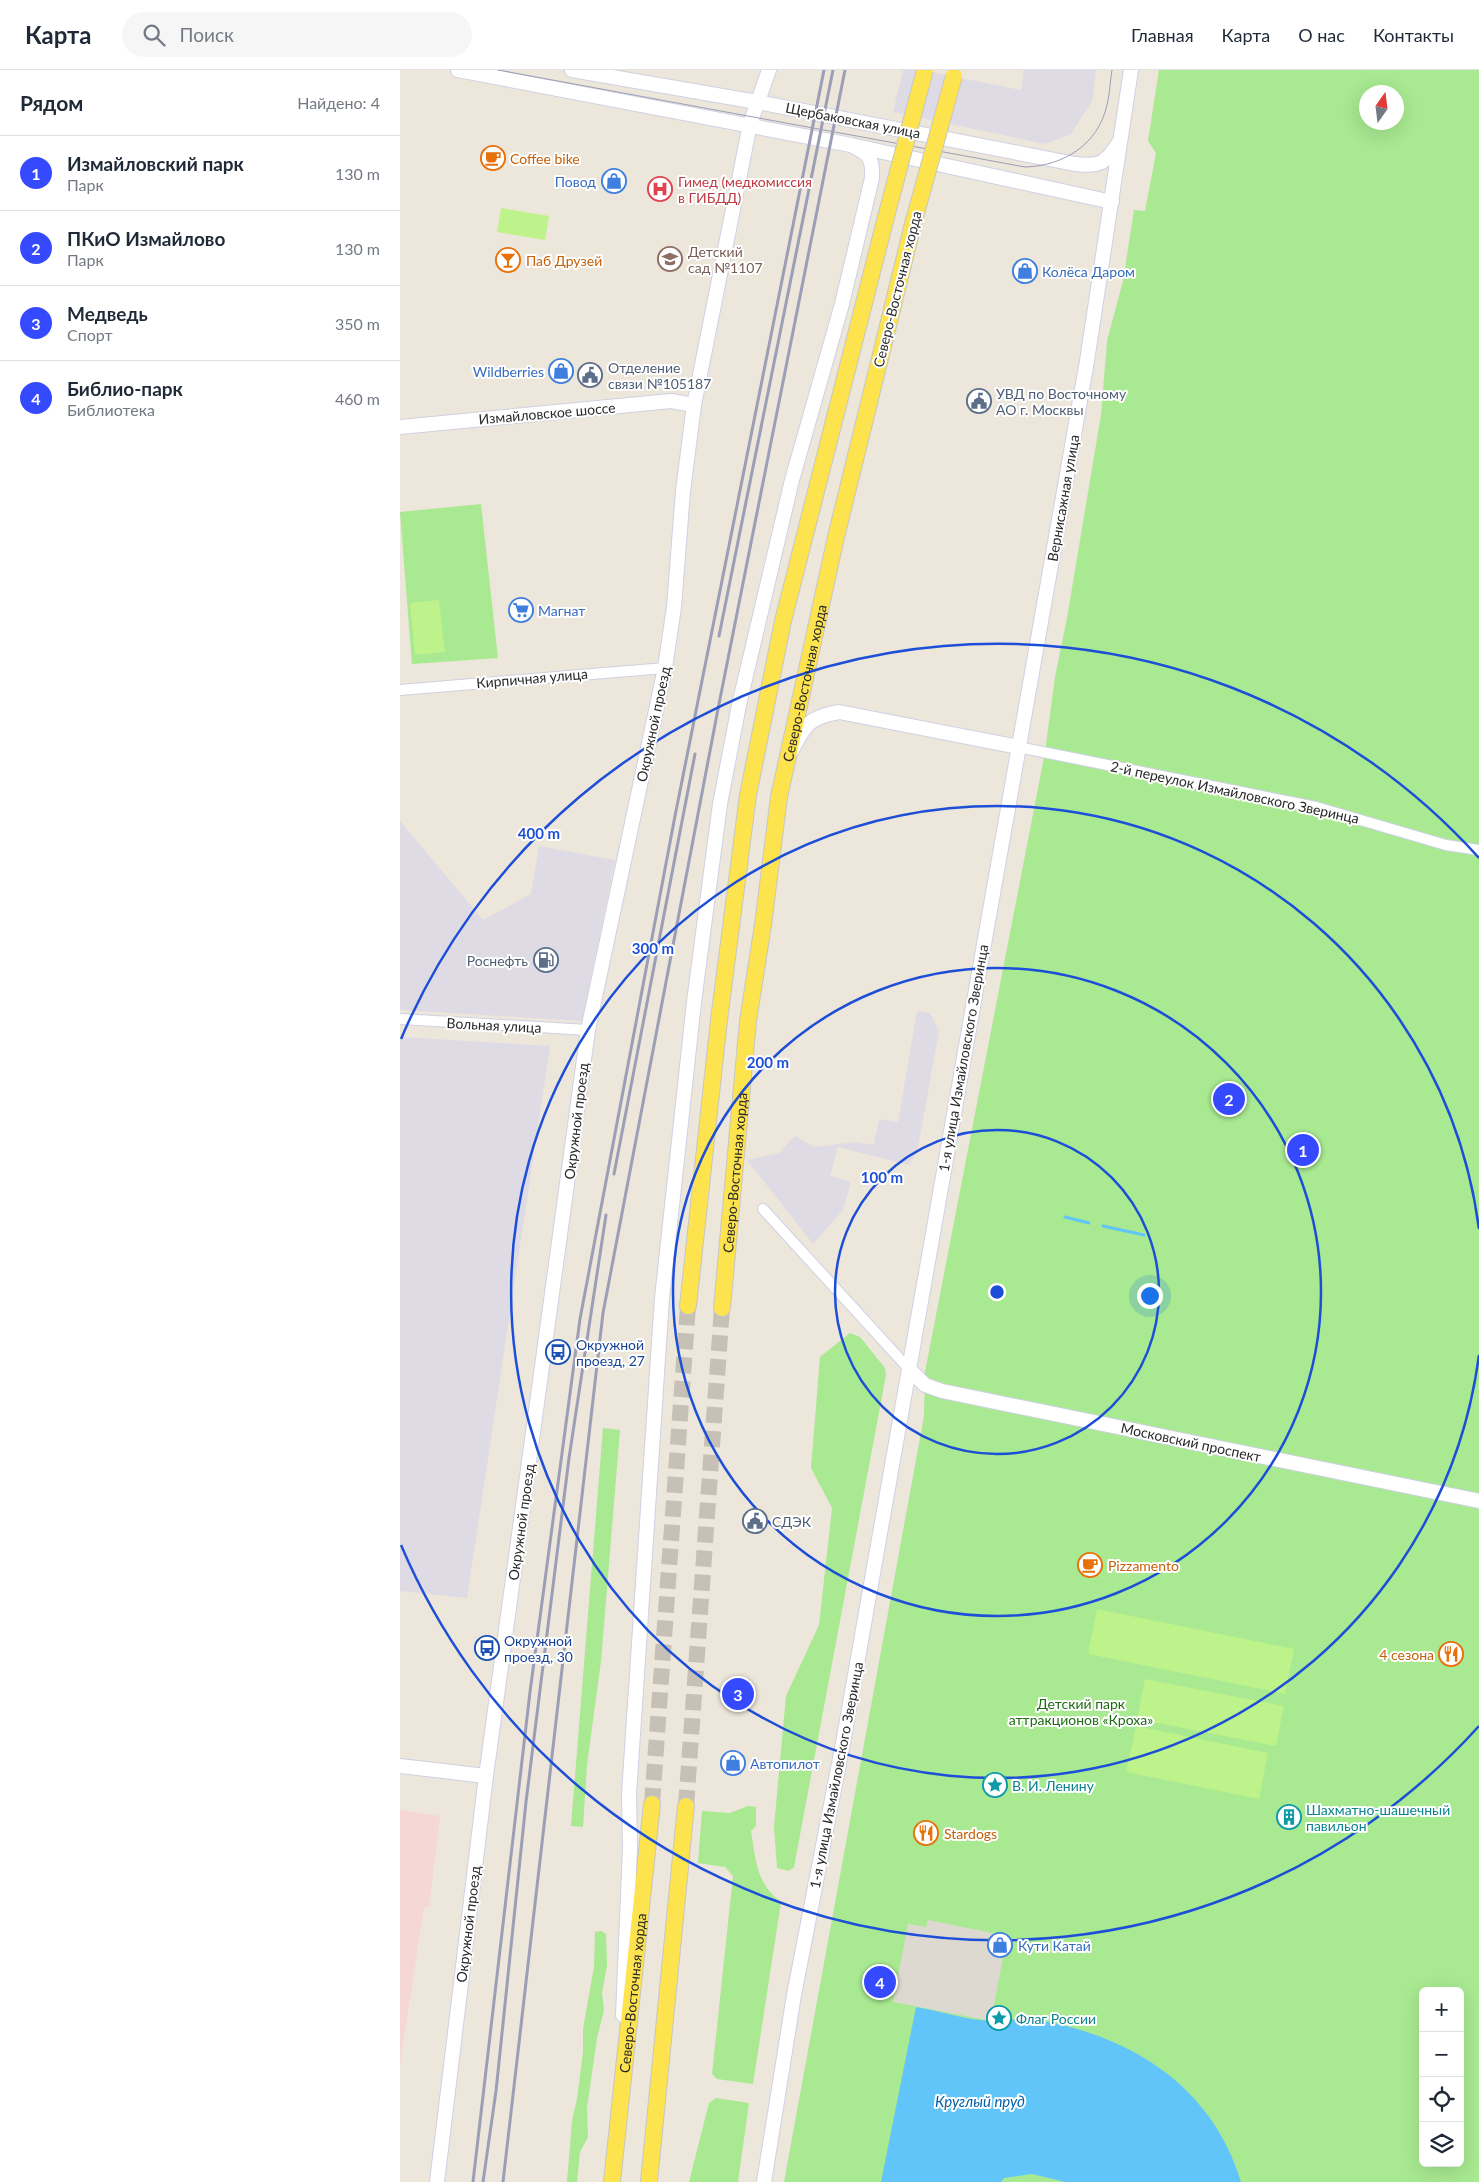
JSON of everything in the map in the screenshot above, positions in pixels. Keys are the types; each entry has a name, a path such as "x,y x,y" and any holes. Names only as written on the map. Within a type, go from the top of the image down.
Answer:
{"main road":[{"name":"Щербаковская улица","path":"458,70 851,144 1112,202"},
{"name":"Щербаковская улица","path":"572,70 757,102 1088,165 1097,165 1104,161 1121,139"},
{"name":"Окружной проезд","path":"437,2182 486,1776 588,1030 664,668 674,606 683,491 694,404 750,124 768,70"},
{"name":"Северо-Восточная хорда","path":"688,1306 719,1020 748,794 783,621 925,70"},
{"name":"Вернисажная улица","path":"1018,747 1087,361 1131,70"},
{"name":"Северо-Восточная хорда","path":"722,1308 748,1021 786,762 836,537 913,224 955,73"},
{"path":"617,2136 630,1848 628,1794 662,1298 694,1002 728,756 792,480 842,304 872,178 873,164 870,157 851,144"},
{"name":"Измайловское шоссе","path":"400,427 672,401 694,404"},
{"path":"786,762 808,723 820,715 839,712 1018,747"},
{"name":"1-я улица Измайловского Зверинца","path":"764,2182 794,1995 843,1743 1018,747"},
{"name":"Московский проспект","path":"909,1369 925,1385 942,1391 1479,1501"},
{"path":"400,1766 486,1776"},
{"name":"Северо-Восточная хорда","path":"612,2182 652,1804"},
{"path":"649,2182 686,1806"}],"street":[{"name":"Кирпичная улица","path":"400,690 664,668"},
{"name":"2-й переулок Измайловского Зверинца","path":"1018,747 1196,781 1316,807 1446,845 1479,850"},
{"name":"Вольная улица","path":"400,1019 588,1030"},
{"path":"763,1209 909,1369"}],"shaded area":[{"path":"903,70 921,70 1021,90 1024,70 1096,70 1092,101 1071,134 1045,144 893,112"},
{"path":"400,821 483,920 531,894 539,846 615,860 582,1021 400,1010"},
{"path":"917,1011 930,1013 939,1031 917,1152 909,1165 838,1147 830,1176 851,1182 843,1210 813,1244 747,1160 779,1153 795,1136 814,1147 855,1142 874,1145 879,1119 898,1122"},
{"path":"400,1037 550,1046 467,1598 400,1591"},
{"path":"400,1810 440,1816 429,1907 424,1907 400,2064"},
{"path":"928,1920 1007,1936 991,2021 893,2002 908,1924 926,1927"}],"green space":[{"name":"Детский парк аттракционов «Кроха»","path":"1159,70 1479,70 1479,2182 784,2182 924,1416 925,1372 1045,752 1055,677 1067,618 1101,415 1107,341 1123,281 1134,210 1145,211 1156,153 1148,141"},
{"path":"501,208 549,216 545,240 497,232"},
{"path":"481,504 498,658 412,664 400,512"},
{"path":"439,600 445,652 415,655 410,603"},
{"path":"850,1333 860,1337 885,1368 886,1375 794,1867 789,1871 777,1868 774,1827 786,1696 819,1625 832,1508 811,1468 820,1357"},
{"path":"603,1428 620,1430 601,1661 587,1765 583,1827 571,1826"},
{"path":"1097,1609 1294,1649 1285,1694 1088,1654"},
{"path":"1145,1679 1284,1706 1276,1746 1137,1719"},
{"path":"1136,1726 1268,1753 1259,1799 1126,1772"},
{"path":"748,1806 756,1807 756,1826 751,1831 758,1871 766,1887 781,1902 753,2084 717,2079 712,2074 733,1876 725,1867 698,1863 702,1811 730,1813"},
{"path":"601,1931 606,1934 607,1965 602,1993 604,2010 597,2038 587,2108 588,2137 580,2152 577,2182 567,2182 572,2121 583,2052 583,2029 594,1967 595,1932"},
{"path":"716,2098 749,2103 738,2182 689,2182 709,2103"}],"water":[{"name":"Круглый пруд","path":"916,2007 982,2020 1039,2020 1070,2027 1128,2049 1154,2064 1198,2102 1230,2152 1241,2182 1065,2182 1032,2174 1004,2178 1001,2182 881,2182"}],"waterway":[{"path":"1065,1217 1089,1223"},
{"path":"1103,1226 1144,1235"}],"tunnel":[{"path":"652,1804 688,1306"},
{"path":"686,1806 722,1308"}],"tram line":[{"path":"498,70 1025,167 1053,163 1077,151 1087,142 1096,131 1102,119 1108,101 1112,70"}],"railway":[{"path":"473,2182 530,1692 580,1319 675,816 824,70"},
{"path":"719,636 833,70"},
{"path":"503,2182 603,1313 718,709 845,70"},
{"path":"614,1174 695,754"},
{"path":"483,2182 496,2091 526,1802 569,1458 606,1215"}],"place":[{"name":"Coffee bike","path":"493,158"},
{"name":"Повод","path":"614,181"},
{"name":"Гимед (медкомиссия в ГИБДД)","path":"660,189"},
{"name":"Детский сад №1107","path":"670,259"},
{"name":"Паб Друзей","path":"508,260"},
{"name":"Колёса Даром","path":"1025,271"},
{"name":"Wildberries","path":"561,371"},
{"name":"Отделение связи №105187","path":"590,375"},
{"name":"УВД по Восточному АО г. Москвы","path":"979,401"},
{"name":"Магнат","path":"521,610"},
{"name":"Роснефть","path":"546,960"},
{"name":"ПКиО Измайлово","path":"1229,1099"},
{"name":"Измайловский парк","path":"1303,1150"},
{"name":"Окружной проезд, 27","path":"558,1352"},
{"name":"СДЭК","path":"755,1521"},
{"name":"Pizzamento","path":"1090,1565"},
{"name":"Окружной проезд, 30","path":"487,1648"},
{"name":"4 сезона","path":"1451,1654"},
{"name":"Медведь","path":"738,1694"},
{"name":"Автопилот","path":"733,1763"},
{"name":"В. И. Ленину","path":"995,1785"},
{"name":"Шахматно-шашечный павильон","path":"1289,1817"},
{"name":"Stardogs","path":"926,1833"},
{"name":"Кути Катай","path":"1000,1945"},
{"name":"Библио-парк","path":"880,1982"},
{"name":"Флаг России","path":"999,2018"}]}
